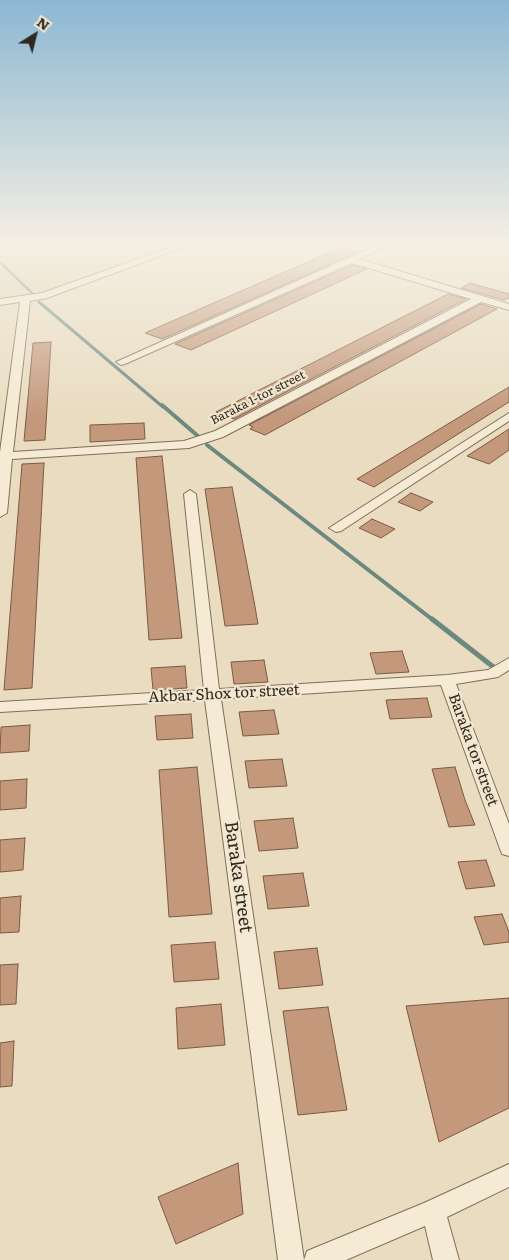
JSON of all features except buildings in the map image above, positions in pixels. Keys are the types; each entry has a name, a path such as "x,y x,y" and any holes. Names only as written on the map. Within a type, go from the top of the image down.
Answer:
{"street":[{"path":"0,302 15,301"},
{"path":"0,513 3,455 25,301"},
{"path":"122,362 260,301"},
{"name":"Baraka 1-tor street","path":"3,455 185,445 202,440 220,434 475,301"},
{"path":"489,301 509,307"},
{"path":"336,528 509,416"},
{"name":"Baraka street","path":"190,494 212,694 291,1260"},
{"name":"Akbar Shox tor street","path":"0,707 447,680 492,674 509,664"},
{"name":"Baraka tor street","path":"447,680 509,849"},
{"path":"316,1260 433,1211 509,1175"},
{"path":"433,1211 446,1260"}],"waterway":[{"path":"39,302 163,407"},
{"path":"162,405 199,437"},
{"path":"207,445 433,620"},
{"path":"432,619 496,669"}]}
